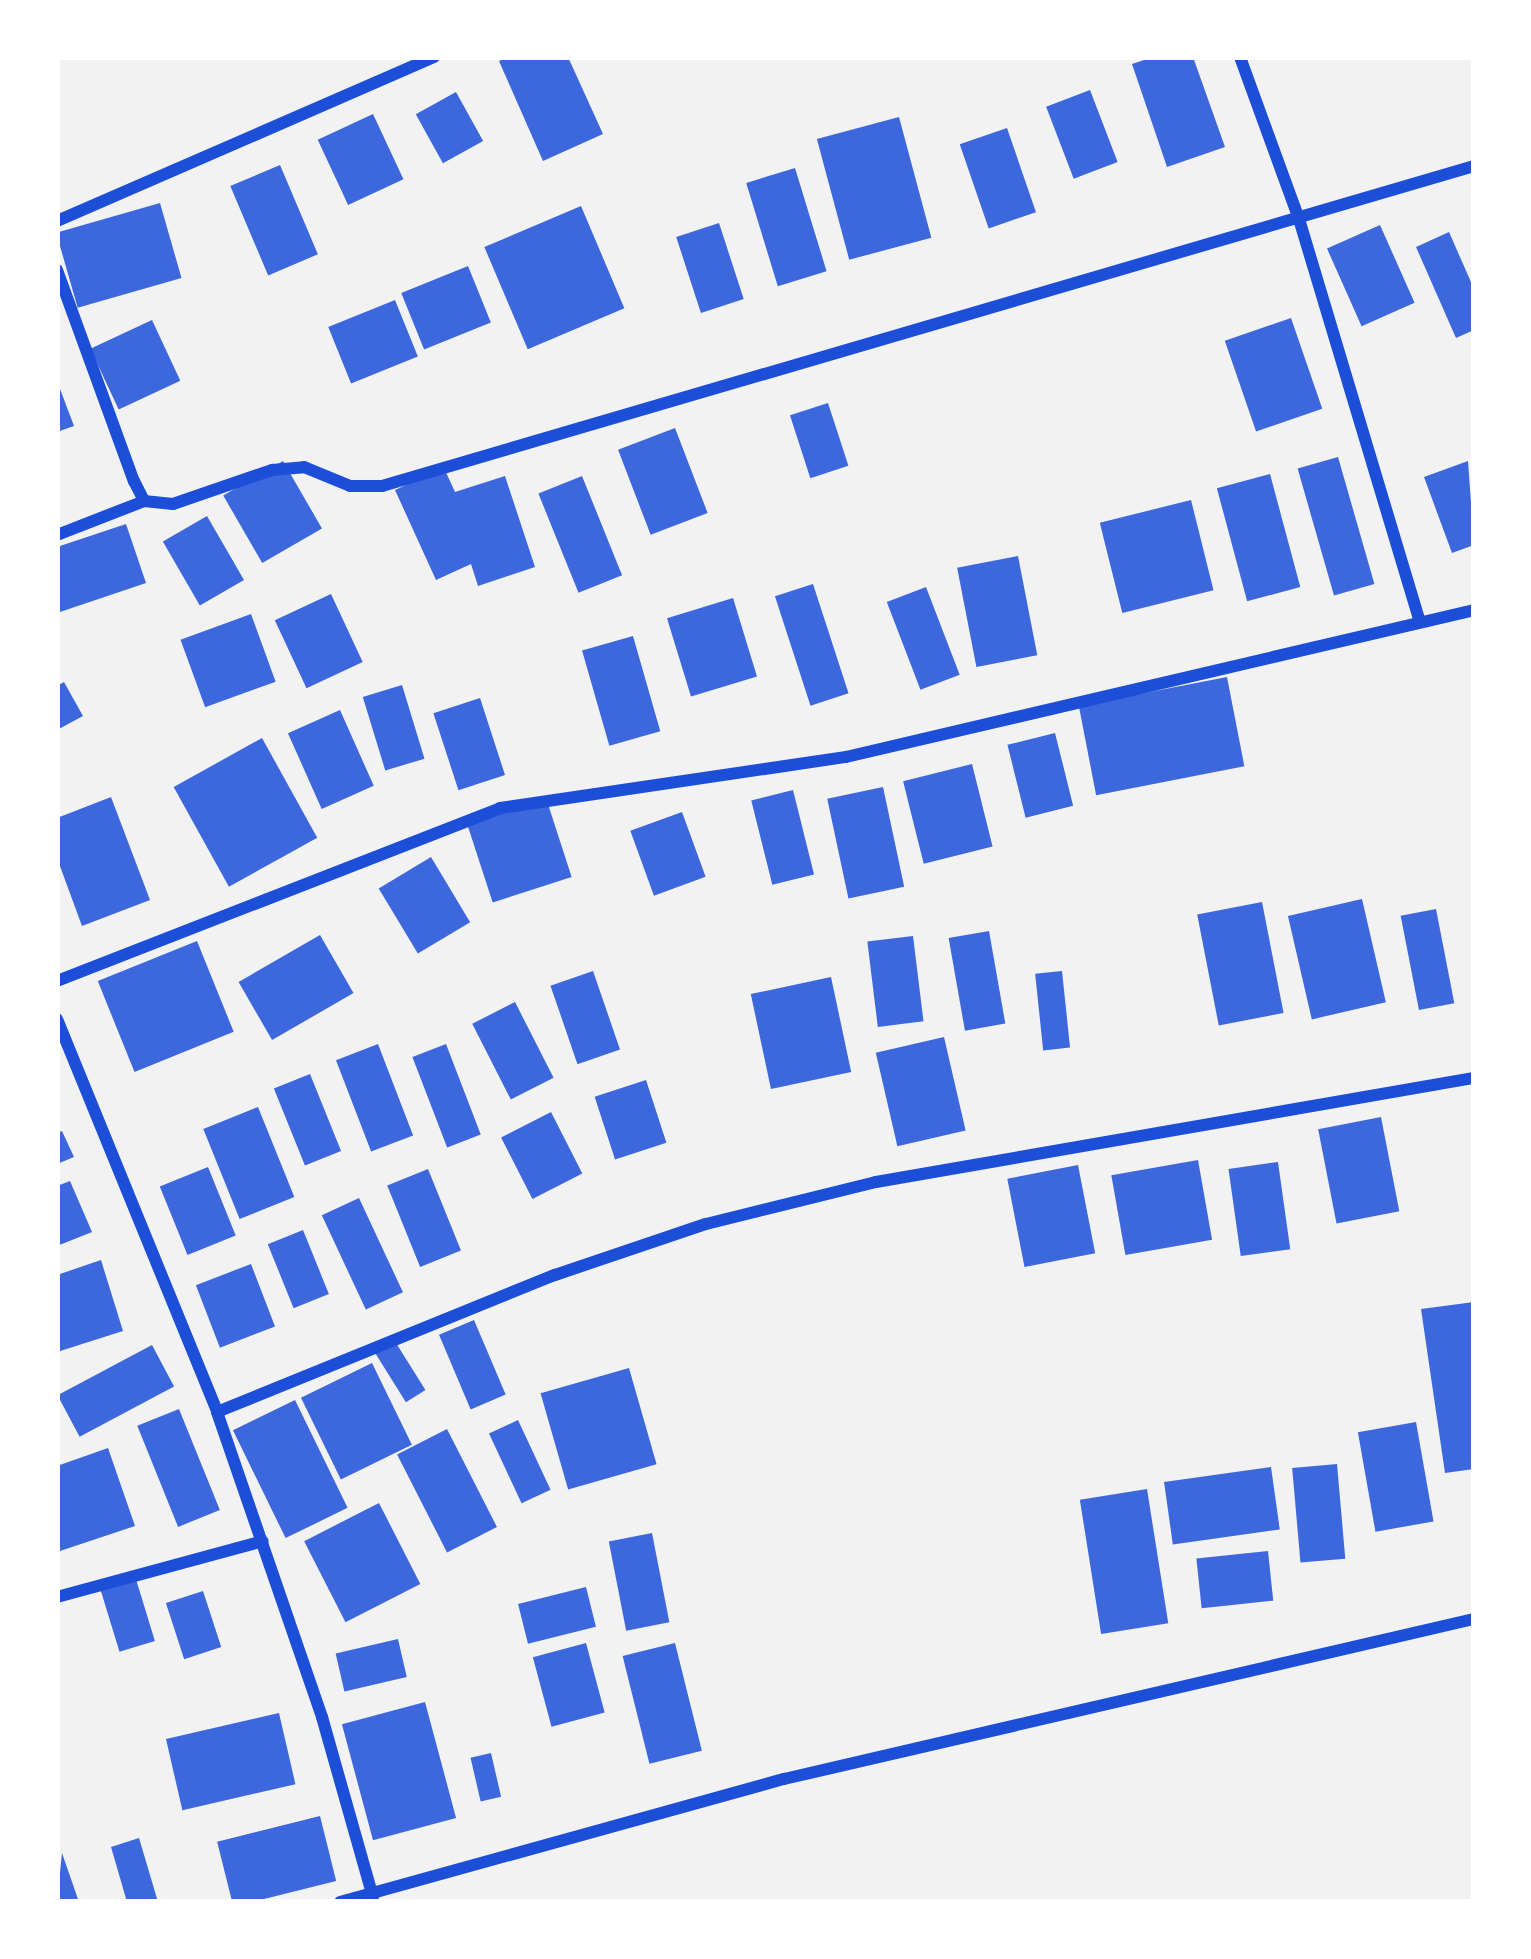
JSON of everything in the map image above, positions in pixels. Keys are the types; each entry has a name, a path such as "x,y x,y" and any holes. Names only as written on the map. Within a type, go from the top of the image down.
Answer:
{"street":[{"path":"57,221 434,57"},
{"path":"1240,57 1299,219 1419,620"},
{"path":"57,535 144,501 173,504 272,470 304,467 350,486 382,486 1474,166"},
{"path":"57,270 144,501"},
{"path":"57,981 500,808 845,757 1474,610"},
{"path":"57,1018 217,1412 263,1541 373,1898"},
{"path":"217,1412 555,1275 706,1224 876,1183 1474,1078"},
{"path":"57,1598 263,1541"},
{"path":"340,1902 373,1898 784,1779 1474,1619"}],"building":[{"path":"568,57 603,134 543,161 499,61"},
{"path":"1153,57 1193,57 1225,147 1167,167 1132,64"},
{"path":"1090,90 1118,162 1074,179 1046,107"},
{"path":"456,92 483,141 443,163 416,114"},
{"path":"373,114 403,179 348,205 318,140"},
{"path":"899,117 931,238 849,260 817,139"},
{"path":"1007,128 1036,212 989,228 960,144"},
{"path":"280,165 318,254 268,275 230,186"},
{"path":"795,168 827,271 778,286 746,183"},
{"path":"160,203 181,278 78,308 57,233"},
{"path":"581,206 624,308 528,349 484,247"},
{"path":"719,223 744,299 701,313 676,237"},
{"path":"1380,225 1415,303 1362,326 1327,249"},
{"path":"1449,232 1474,289 1474,330 1456,338 1416,247"},
{"path":"468,266 491,323 424,350 401,293"},
{"path":"395,300 418,357 351,384 328,327"},
{"path":"1291,318 1322,409 1256,432 1225,341"},
{"path":"152,320 180,381 119,409 90,349"},
{"path":"57,381 74,426 57,432"},
{"path":"828,403 848,466 810,478 790,415"},
{"path":"675,428 708,513 651,535 618,450"},
{"path":"1338,457 1374,584 1334,595 1298,469"},
{"path":"283,461 322,529 262,563 223,496"},
{"path":"1468,461 1474,545 1452,553 1424,477"},
{"path":"444,468 455,492 505,476 535,567 478,586 471,564 436,580 395,490"},
{"path":"1270,474 1300,587 1247,601 1217,488"},
{"path":"582,476 622,575 579,593 538,494"},
{"path":"1191,500 1213,590 1122,613 1100,523"},
{"path":"207,516 244,580 200,606 163,542"},
{"path":"126,524 146,583 57,613 57,547"},
{"path":"1018,556 1037,655 976,667 957,568"},
{"path":"813,584 849,693 810,706 775,596"},
{"path":"926,587 960,675 920,690 887,602"},
{"path":"331,594 363,662 307,688 275,620"},
{"path":"733,598 757,676 691,697 667,618"},
{"path":"251,614 276,682 205,707 181,640"},
{"path":"633,636 660,731 609,746 582,651"},
{"path":"1227,677 1244,766 1096,795 1079,706"},
{"path":"64,682 83,716 57,730 57,686"},
{"path":"402,685 425,759 385,771 363,697"},
{"path":"480,698 505,775 458,790 433,713"},
{"path":"340,710 374,786 322,809 288,733"},
{"path":"1055,733 1073,806 1026,818 1007,745"},
{"path":"262,738 317,838 229,887 174,787"},
{"path":"972,764 993,846 924,864 903,781"},
{"path":"883,787 904,887 848,899 827,799"},
{"path":"793,790 814,874 772,885 751,800"},
{"path":"111,797 150,900 82,926 57,858 57,818"},
{"path":"546,798 572,877 493,903 467,824"},
{"path":"682,812 706,877 654,896 630,831"},
{"path":"431,857 470,922 418,954 379,888"},
{"path":"1362,899 1386,1002 1312,1019 1288,916"},
{"path":"1262,902 1284,1013 1219,1026 1197,915"},
{"path":"1436,909 1454,1003 1419,1010 1401,916"},
{"path":"989,931 1005,1024 965,1031 949,938"},
{"path":"320,935 354,993 272,1040 239,982"},
{"path":"913,936 923,1021 878,1027 867,942"},
{"path":"197,941 234,1032 135,1072 98,981"},
{"path":"593,971 620,1049 577,1064 550,986"},
{"path":"1062,971 1070,1048 1043,1050 1035,974"},
{"path":"831,977 851,1072 771,1089 751,994"},
{"path":"515,1002 554,1078 511,1100 472,1024"},
{"path":"944,1037 966,1131 897,1146 876,1053"},
{"path":"378,1044 413,1135 371,1152 336,1060"},
{"path":"446,1044 481,1135 447,1147 412,1057"},
{"path":"310,1074 341,1151 305,1166 274,1089"},
{"path":"646,1080 666,1143 615,1159 595,1097"},
{"path":"258,1107 294,1197 240,1219 203,1129"},
{"path":"551,1112 582,1173 532,1199 501,1137"},
{"path":"1381,1117 1399,1211 1336,1223 1318,1129"},
{"path":"62,1131 74,1157 57,1164 57,1133"},
{"path":"1198,1160 1212,1240 1125,1255 1111,1175"},
{"path":"1278,1162 1290,1249 1241,1256 1228,1169"},
{"path":"1078,1165 1095,1253 1024,1267 1007,1179"},
{"path":"208,1167 236,1236 188,1255 160,1186"},
{"path":"428,1169 461,1251 420,1267 387,1185"},
{"path":"70,1181 92,1232 57,1246 57,1186"},
{"path":"359,1198 403,1292 366,1310 322,1215"},
{"path":"303,1230 329,1294 294,1308 268,1244"},
{"path":"101,1260 123,1331 57,1352 57,1275"},
{"path":"251,1264 275,1327 220,1348 196,1285"},
{"path":"1474,1302 1474,1469 1445,1473 1421,1309"},
{"path":"474,1320 506,1395 471,1409 439,1335"},
{"path":"391,1335 425,1390 406,1402 371,1347"},
{"path":"152,1345 174,1386 80,1437 58,1395"},
{"path":"372,1363 412,1445 341,1479 301,1398"},
{"path":"629,1368 657,1464 568,1489 541,1393"},
{"path":"295,1400 348,1508 286,1538 233,1430"},
{"path":"179,1409 220,1510 178,1527 137,1426"},
{"path":"518,1420 551,1490 522,1503 489,1434"},
{"path":"1416,1422 1434,1521 1375,1532 1358,1432"},
{"path":"447,1429 497,1527 447,1552 397,1454"},
{"path":"108,1448 135,1526 57,1552 57,1466"},
{"path":"1337,1464 1345,1559 1300,1563 1292,1468"},
{"path":"1271,1467 1280,1529 1173,1544 1164,1482"},
{"path":"1147,1489 1168,1623 1101,1634 1080,1500"},
{"path":"379,1503 420,1584 345,1622 304,1541"},
{"path":"652,1533 669,1622 626,1631 609,1541"},
{"path":"1268,1551 1273,1601 1202,1608 1196,1559"},
{"path":"135,1576 155,1641 119,1652 100,1587"},
{"path":"586,1587 596,1627 528,1644 518,1604"},
{"path":"203,1591 221,1647 184,1659 166,1603"},
{"path":"398,1639 407,1677 344,1691 336,1653"},
{"path":"586,1643 605,1713 552,1727 533,1657"},
{"path":"675,1643 702,1751 649,1764 623,1656"},
{"path":"425,1702 456,1818 373,1840 342,1724"},
{"path":"279,1713 295,1784 182,1810 166,1739"},
{"path":"491,1753 501,1797 481,1802 471,1758"},
{"path":"320,1816 336,1881 252,1902 232,1902 217,1842"},
{"path":"139,1838 158,1902 127,1902 111,1847"},
{"path":"62,1853 79,1902 57,1902"}]}
